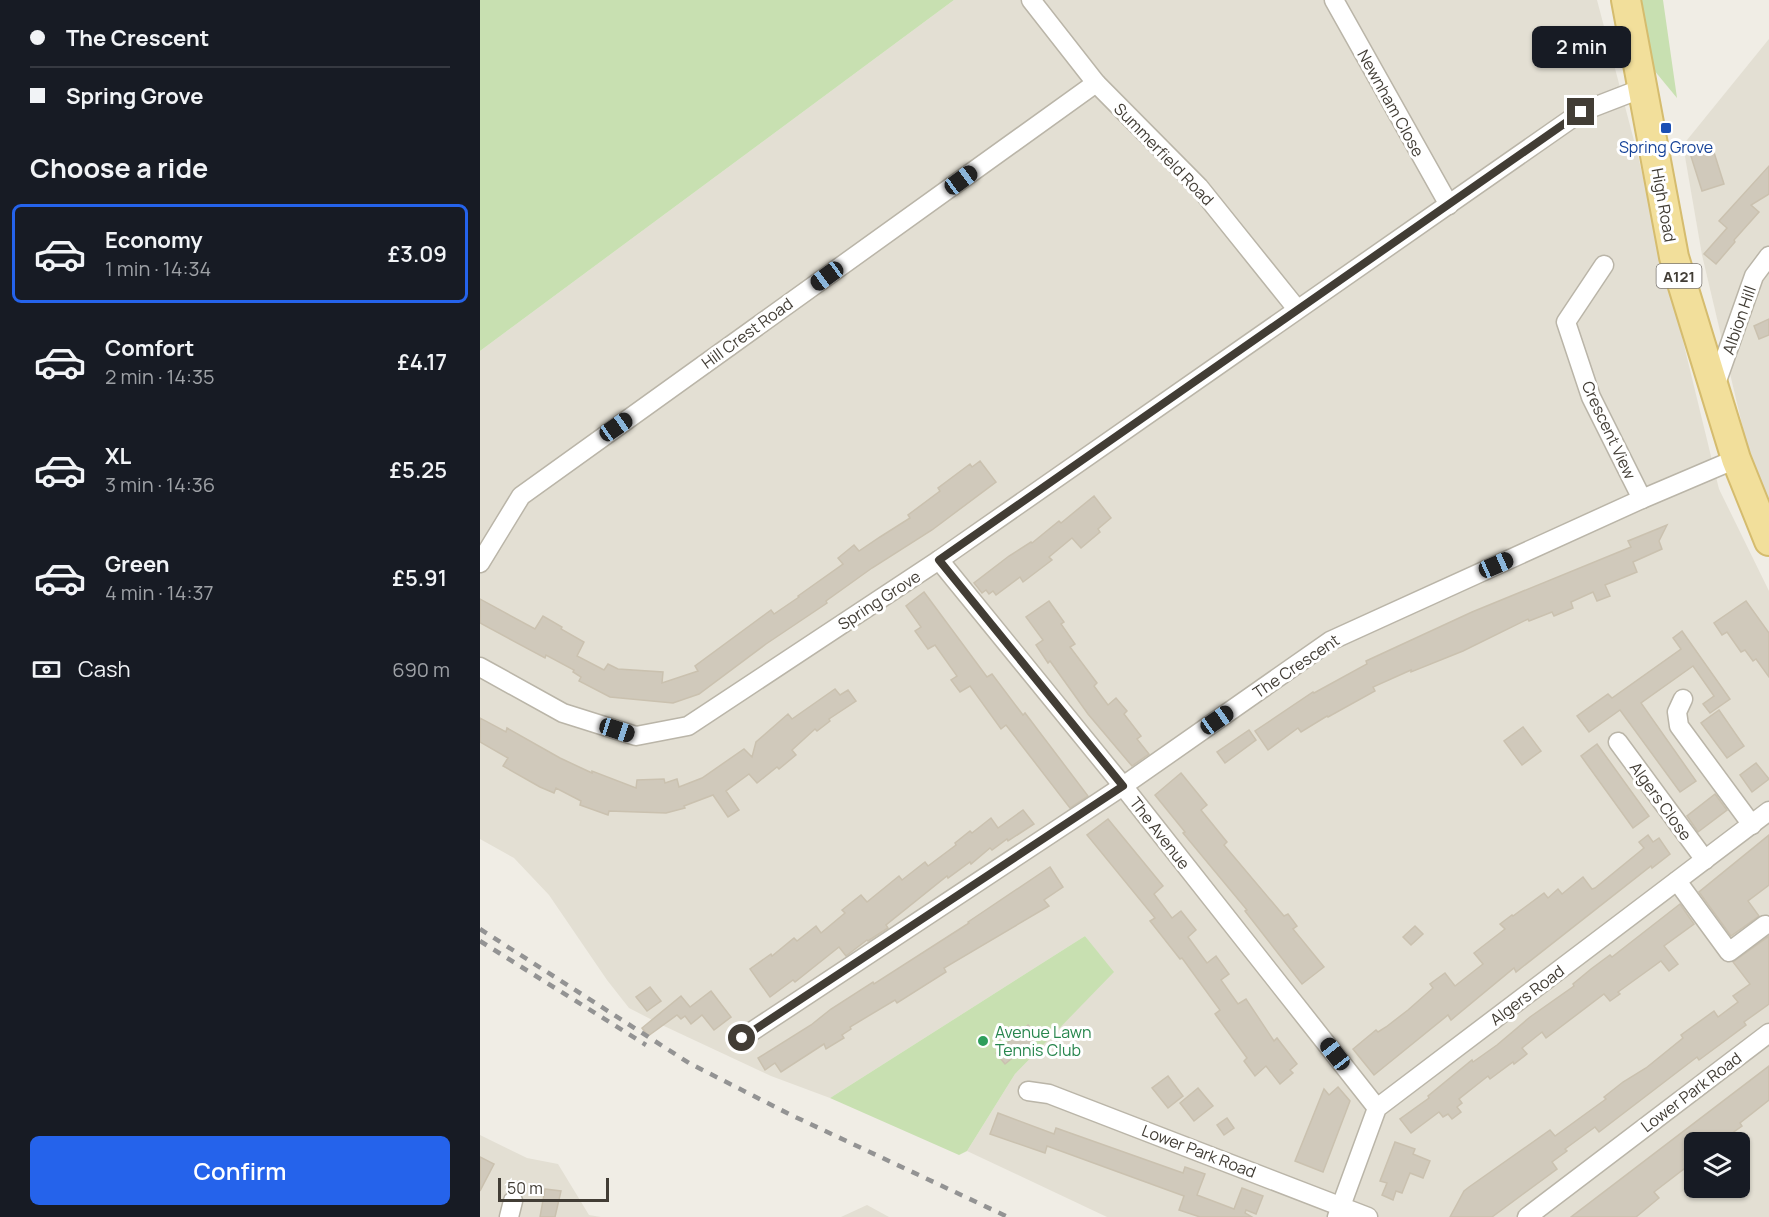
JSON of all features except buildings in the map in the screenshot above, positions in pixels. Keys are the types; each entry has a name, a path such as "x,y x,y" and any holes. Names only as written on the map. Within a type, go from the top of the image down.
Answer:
{"main road":[{"name":"High Road","path":"1626,0 1674,257 1736,459 1769,541"}],"street":[{"name":"Summerfield Road","path":"1031,0 1096,83 1199,187 1297,309"},
{"name":"Newnham Close","path":"1334,0 1449,205"},
{"name":"Hill Crest Road","path":"480,563 521,496 1096,83"},
{"name":"Spring Grove","path":"480,667 563,713 636,736 688,726 939,560 1581,112 1643,88"},
{"name":"Albion Hill","path":"1712,386 1718,378 1754,276 1769,256"},
{"name":"Crescent View","path":"1604,264 1566,322 1590,397 1642,500"},
{"name":"The Crescent","path":"742,1038 1123,786 1330,641 1736,459"},
{"name":"The Avenue","path":"939,560 1123,786 1377,1108"},
{"path":"1683,699 1677,712 1679,726 1752,825"},
{"name":"Algers Close","path":"1618,742 1705,860"},
{"name":"Algers Road","path":"1377,1108 1769,811"},
{"path":"1677,881 1730,952 1765,925"},
{"name":"Lower Park Road","path":"1527,1217 1769,1033"},
{"name":"Lower Park Road","path":"1028,1091 1049,1094 1186,1145 1339,1212 1363,1216"},
{"path":"1339,1212 1377,1108"}],"shaded area":[{"path":"954,0 1597,0 1637,152 1719,489 1769,591 1769,1217 1107,1217 967,1151 1015,1074 1113,972 1085,936 830,1098 771,1076 629,1008 549,895 514,858 480,839 480,351"},
{"path":"1769,39 1769,524 1762,509 1702,255 1683,145"},
{"path":"480,1135 527,1158 558,1164 589,1215 601,1217 480,1217"},
{"path":"867,1205 889,1217 841,1217"}],"green space":[{"path":"480,0 954,0 480,351"},
{"path":"1634,0 1663,0 1677,98 1644,58"},
{"name":"Avenue Lawn Tennis Club","path":"1085,936 1114,972 1015,1074 967,1151 959,1155 830,1098"}],"railway":[{"path":"480,929 689,1063 789,1114 1008,1217"},
{"path":"480,941 646,1045"}],"place":[{"name":"Spring Grove","path":"1666,128"},
{"name":"Avenue Lawn Tennis Club","path":"983,1041"}],"route":[{"path":"742,1038 1123,786 939,560 1581,112"}]}
